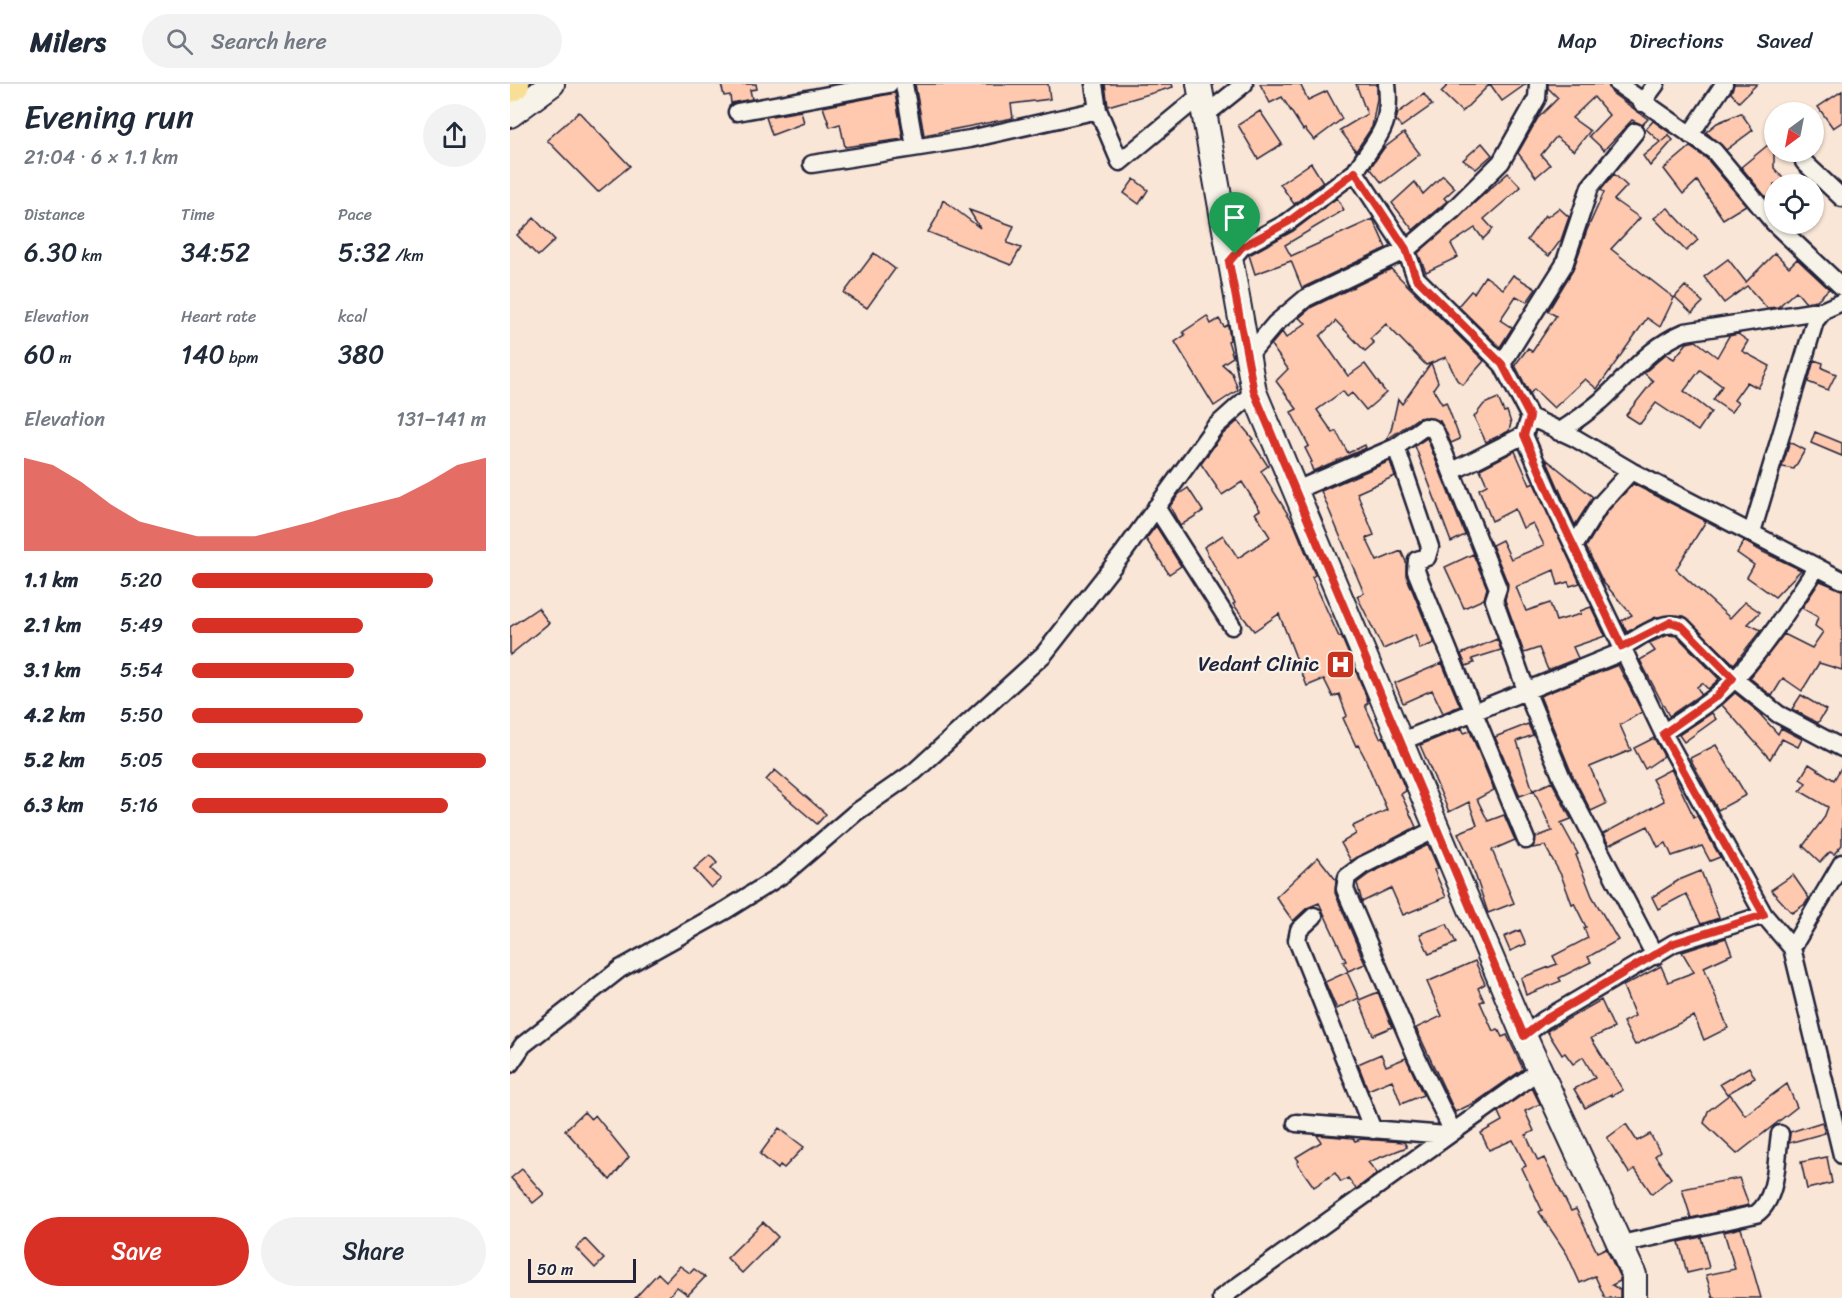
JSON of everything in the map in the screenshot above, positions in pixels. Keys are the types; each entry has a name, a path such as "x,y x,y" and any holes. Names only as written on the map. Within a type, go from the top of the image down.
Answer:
{"main road":[{"path":"510,115 552,84"},
{"path":"1201,98 1246,358 1254,392 1524,1036 1621,1244 1634,1275 1634,1298"}],"street":[{"path":"737,112 890,84"},
{"path":"904,84 915,147"},
{"path":"1094,84 1098,110 1120,162 1201,98 1244,84"},
{"path":"1229,262 1242,247 1288,222 1355,172 1386,126 1390,108 1388,84"},
{"path":"1246,358 1275,324 1306,298 1406,249 1452,211 1501,162 1537,98 1538,84"},
{"path":"1618,84 1642,103 1714,151 1764,210"},
{"path":"1642,103 1656,84"},
{"path":"1690,135 1724,84"},
{"path":"812,164 970,139 1098,110"},
{"path":"1502,364 1564,265 1590,187 1635,132"},
{"path":"1804,162 1842,198"},
{"path":"1355,172 1406,249 1416,278 1502,364 1530,417 1842,580"},
{"path":"1787,234 1842,287"},
{"path":"1559,432 1600,402 1644,357 1664,341 1685,332 1824,310 1842,302"},
{"path":"1752,532 1809,339 1815,321 1824,310"},
{"path":"510,1064 523,1045 620,969 726,910 785,873 855,813 914,772 1044,654 1214,428 1254,392"},
{"path":"1530,417 1524,435 1556,509 1663,734 1764,915 1792,948 1842,1155"},
{"path":"1294,491 1396,447 1424,427 1432,428 1453,471 1498,588 1494,600 1526,690 1571,796 1655,956"},
{"path":"1453,471 1524,435"},
{"path":"1396,447 1430,547 1427,557 1417,560 1416,571 1526,840"},
{"path":"1575,545 1599,507 1631,471"},
{"path":"1156,507 1232,626"},
{"path":"1663,734 1717,696 1765,642 1817,567"},
{"path":"1402,741 1623,649 1671,622 1682,626 1733,678 1778,714 1842,748"},
{"path":"1436,829 1362,865 1347,877 1345,889 1449,1133"},
{"path":"1792,948 1842,863"},
{"path":"1524,1036 1544,1020 1674,943 1764,915"},
{"path":"1314,916 1299,930 1297,940 1373,1130"},
{"path":"1221,1298 1449,1133 1541,1070"},
{"path":"1296,1123 1373,1130 1449,1133"},
{"path":"1621,1244 1756,1214 1764,1209 1770,1196 1780,1134"}],"building":[{"path":"721,84 756,84 757,89 750,90 752,99 731,103 730,95 724,96"},
{"path":"915,84 1048,84 1050,99 1011,104 1013,118 924,135"},
{"path":"1105,84 1172,84 1173,87 1108,106"},
{"path":"1260,84 1300,84 1308,100 1327,91 1342,119 1314,140 1305,129 1303,130 1282,97 1270,103"},
{"path":"1356,84 1377,84 1377,99 1372,127 1356,151 1340,130 1367,114"},
{"path":"1449,84 1490,84 1462,112 1441,92"},
{"path":"1490,84 1526,84 1502,101"},
{"path":"1548,84 1608,84 1612,93 1648,119 1642,125 1632,120 1604,150 1589,136 1609,115 1594,97 1572,118 1590,131 1574,151 1556,137 1541,155 1550,165 1536,177 1518,153 1538,118 1558,98 1548,88"},
{"path":"1734,84 1757,84 1739,102 1731,93"},
{"path":"1842,91 1842,122 1833,128 1824,115 1824,103"},
{"path":"895,93 903,139 845,147 840,124 830,127 823,107"},
{"path":"1424,94 1432,105 1401,127 1396,120 1398,113"},
{"path":"801,111 804,123 772,135 766,117"},
{"path":"1260,111 1282,144 1258,159 1238,125"},
{"path":"579,112 630,166 598,192 547,140"},
{"path":"1741,113 1753,130 1726,150 1706,132 1717,123"},
{"path":"1653,121 1670,133 1663,141 1669,136 1673,140 1650,166 1643,156 1660,142 1646,129"},
{"path":"1404,133 1420,154 1382,183 1370,168 1384,148"},
{"path":"1482,143 1492,155 1476,169 1463,160"},
{"path":"1690,147 1707,159 1746,205 1723,219 1697,181 1683,194 1664,169"},
{"path":"1764,148 1764,162 1774,162 1774,168 1779,174 1764,174 1764,195 1741,167"},
{"path":"1311,163 1323,182 1294,204 1280,184"},
{"path":"1508,173 1521,187 1484,219 1493,229 1483,239 1475,228 1451,244 1458,257 1426,272 1418,253"},
{"path":"1614,174 1627,186 1614,200 1640,218 1611,249 1674,298 1660,327 1647,318 1597,389 1585,379 1554,408 1534,389 1530,394 1515,365 1528,348 1532,352 1556,316 1548,311 1573,270 1604,192 1601,190"},
{"path":"1443,175 1455,188 1444,198 1447,201 1413,230 1392,203 1415,182 1423,194"},
{"path":"1134,179 1148,190 1139,204 1124,193"},
{"path":"1337,198 1344,210 1285,245 1291,256 1373,219 1386,248 1302,288 1291,261 1255,274 1249,255 1293,231"},
{"path":"943,200 980,228 969,210 1014,226 1007,243 1021,248 1011,265 928,232"},
{"path":"1559,208 1569,217 1561,240 1549,256 1527,240 1545,215 1547,217"},
{"path":"1668,208 1698,240 1686,251 1654,218"},
{"path":"534,218 555,240 538,256 517,235"},
{"path":"874,253 895,269 867,308 844,293"},
{"path":"1775,253 1789,267 1797,259 1829,289 1817,300 1805,302 1796,291 1778,307 1767,308 1747,286 1724,303 1704,277 1728,259 1746,282"},
{"path":"1391,269 1484,361 1463,385 1457,380 1446,357 1426,365 1386,324 1370,339 1374,343 1365,351 1336,321 1320,336 1348,376 1365,364 1386,393 1366,410 1352,393 1347,397 1343,391 1317,410 1333,433 1336,431 1348,453 1365,445 1366,448 1313,471 1310,463 1312,462 1305,448 1309,446 1291,412 1297,409 1276,381 1288,369 1271,345 1282,332 1286,338 1306,323 1299,318 1312,307"},
{"path":"1513,275 1536,289 1527,302 1516,296 1500,320 1512,328 1500,347 1458,306 1471,291 1474,293 1485,276 1503,289"},
{"path":"1685,286 1703,302 1692,313 1675,297"},
{"path":"1207,316 1211,324 1219,319 1224,327 1228,325 1230,340 1228,341 1233,357 1222,364 1232,373 1238,390 1214,406 1175,342 1185,335 1183,332"},
{"path":"1738,334 1748,341 1742,351 1770,366 1758,388 1747,382 1734,400 1738,403 1731,412 1713,400 1722,386 1700,370 1684,391 1711,412 1698,431 1656,403 1640,424 1626,415 1653,381 1644,373 1666,354 1674,359 1687,343 1696,341 1717,357 1729,336"},
{"path":"1814,360 1823,363 1822,368 1836,374 1828,390 1808,382"},
{"path":"1431,363 1438,382 1433,389 1442,404 1446,402 1460,439 1451,443 1440,421 1425,417 1418,418 1386,440 1391,430 1398,399 1402,404"},
{"path":"1498,398 1504,412 1507,411 1511,423 1509,431 1486,442 1474,417 1484,404"},
{"path":"1238,421 1253,439 1251,440 1268,466 1261,471 1294,524 1315,575 1312,577 1339,637 1341,636 1367,698 1368,703 1365,705 1380,738 1383,736 1406,791 1401,794 1416,827 1351,861 1341,843 1356,834 1353,826 1387,810 1364,756 1358,745 1356,746 1343,718 1347,716 1339,694 1333,697 1324,679 1307,686 1279,614 1254,631 1233,604 1235,603 1204,547 1223,535 1238,558 1270,537 1255,513 1260,510 1242,482 1222,495 1201,464 1222,435"},
{"path":"1815,432 1842,443 1842,456 1811,443"},
{"path":"1427,438 1465,535 1451,542 1415,446"},
{"path":"1790,442 1805,450 1794,469 1782,467"},
{"path":"1515,451 1530,485 1534,483 1580,583 1570,586 1568,582 1558,585 1554,570 1516,587 1526,611 1550,603 1556,621 1581,614 1580,611 1591,607 1605,636 1573,647 1578,658 1548,670 1539,648 1524,653 1505,600 1508,584 1492,545 1502,540 1511,559 1544,545 1533,523 1523,528 1515,509 1492,521 1479,489 1487,485 1480,469"},
{"path":"1546,459 1593,497 1575,525 1566,505"},
{"path":"1390,461 1395,476 1357,493 1374,535 1366,538 1377,561 1401,551 1406,562 1406,575 1434,643 1420,649 1415,635 1383,649 1357,596 1364,593 1321,491"},
{"path":"1633,484 1706,521 1676,569 1730,618 1745,602 1760,612 1748,624 1761,630 1734,664 1684,616 1656,617 1627,632 1621,621 1632,615 1603,582 1586,547 1607,512"},
{"path":"1188,488 1203,511 1180,526 1170,506 1179,494"},
{"path":"1156,526 1181,566 1169,574 1146,539"},
{"path":"1744,541 1801,570 1775,597 1747,577 1754,565 1737,553"},
{"path":"1473,554 1487,588 1484,599 1464,608 1445,567"},
{"path":"1820,581 1842,590 1842,670 1819,663 1802,691 1783,678 1772,696 1750,678 1784,634 1812,648 1823,632 1815,626 1818,617 1802,608"},
{"path":"538,608 549,623 510,655 510,627"},
{"path":"1668,635 1677,636 1719,679 1708,689 1702,683 1697,687 1701,694 1669,716 1640,660 1655,651 1649,643"},
{"path":"1497,639 1501,650 1472,659 1474,663 1466,666 1461,654"},
{"path":"1442,663 1460,706 1443,713 1432,690 1403,703 1395,683"},
{"path":"1618,665 1642,712 1620,725 1631,750 1590,767 1606,804 1591,811 1572,774 1540,696"},
{"path":"1735,693 1756,710 1778,734 1781,728 1802,739 1798,747 1782,739 1770,759 1722,705"},
{"path":"1801,695 1826,710 1818,723 1792,709"},
{"path":"1712,713 1716,719 1684,742 1679,735"},
{"path":"1528,724 1533,735 1517,741 1533,791 1520,796 1495,737"},
{"path":"1462,728 1464,733 1470,731 1494,790 1477,799 1488,821 1504,815 1515,840 1492,850 1514,903 1488,913 1470,859 1458,833 1477,825 1469,802 1449,812 1420,745"},
{"path":"1654,738 1664,756 1645,769 1634,748"},
{"path":"1716,745 1746,795 1718,810 1690,758"},
{"path":"1809,764 1834,780 1842,766 1842,845 1834,854 1830,852 1820,862 1803,846 1824,818 1828,807 1800,791 1806,783 1800,779"},
{"path":"1671,769 1694,817 1697,816 1720,857 1710,861 1702,846 1672,856 1666,843 1658,847 1648,826 1609,845 1603,834 1664,801 1652,779"},
{"path":"775,770 826,814 817,824 766,780"},
{"path":"1552,782 1571,819 1561,823 1578,854 1576,855 1592,896 1618,940 1588,957 1591,962 1559,978 1561,981 1526,995 1521,978 1557,964 1553,956 1588,938 1584,928 1586,927 1574,903 1572,904 1561,875 1545,846 1532,848 1536,837 1552,831 1534,790"},
{"path":"1428,845 1438,868 1434,870 1446,897 1403,915 1391,888 1362,902 1357,883 1369,874"},
{"path":"710,855 717,863 711,869 721,879 711,888 694,869"},
{"path":"1318,857 1336,880 1335,893 1365,964 1348,971 1343,962 1346,961 1319,903 1307,908 1293,921 1276,897"},
{"path":"1701,871 1719,918 1701,924 1686,894 1658,909 1652,897 1679,880"},
{"path":"1793,875 1809,898 1805,904 1792,913 1771,890"},
{"path":"1447,924 1456,943 1429,954 1420,934"},
{"path":"1520,930 1526,944 1510,951 1504,937"},
{"path":"1726,938 1732,954 1704,967 1728,1028 1704,1040 1694,1016 1635,1045 1623,1022 1635,1016 1623,986 1661,966 1668,982 1694,972 1682,952"},
{"path":"1475,961 1485,984 1478,988 1484,1001 1480,1002 1493,1031 1498,1029 1502,1037 1507,1035 1523,1069 1476,1102 1455,1112 1416,1028 1442,1016 1427,982"},
{"path":"1347,972 1359,998 1337,1009 1325,982"},
{"path":"1378,992 1392,1027 1373,1035 1359,1000"},
{"path":"1601,1000 1614,1028 1591,1038 1623,1090 1585,1108 1574,1089 1595,1078 1583,1057 1573,1064 1565,1053 1562,1055 1547,1031"},
{"path":"1381,1054 1386,1066 1406,1058 1423,1095 1401,1104 1392,1080 1368,1090 1358,1064"},
{"path":"1749,1067 1755,1078 1727,1094 1720,1084"},
{"path":"1787,1084 1797,1107 1737,1154 1704,1123 1708,1111 1730,1094 1745,1115"},
{"path":"1532,1088 1540,1104 1525,1111 1534,1131 1526,1135 1538,1161 1544,1158 1571,1211 1576,1209 1597,1252 1606,1248 1620,1278 1620,1281 1612,1285 1620,1290 1620,1298 1605,1298 1595,1276 1580,1283 1567,1254 1539,1212 1542,1210 1522,1168 1526,1166 1513,1140 1489,1150 1481,1133 1502,1121 1498,1112"},
{"path":"584,1112 591,1119 595,1115 629,1157 610,1180 565,1130"},
{"path":"1822,1122 1825,1133 1789,1143 1790,1132"},
{"path":"1626,1124 1637,1141 1650,1134 1660,1152 1655,1156 1671,1178 1652,1194 1635,1169 1629,1173 1607,1138"},
{"path":"779,1128 804,1147 784,1168 780,1165 778,1169 760,1154"},
{"path":"1317,1135 1353,1138 1355,1141 1361,1139 1404,1142 1407,1147 1368,1162 1377,1173 1356,1189 1348,1178 1341,1182 1335,1173 1314,1187 1297,1163 1299,1161 1296,1157 1321,1142"},
{"path":"1827,1157 1832,1183 1807,1189 1801,1162"},
{"path":"522,1169 544,1194 533,1203 511,1178"},
{"path":"1739,1178 1749,1205 1691,1218 1682,1189"},
{"path":"763,1222 778,1237 742,1273 727,1258"},
{"path":"1741,1228 1761,1298 1713,1298 1706,1275 1735,1269 1724,1232"},
{"path":"1701,1237 1709,1268 1687,1273 1679,1242"},
{"path":"585,1239 604,1259 595,1268 576,1248"},
{"path":"680,1266 690,1273 694,1269 705,1277 688,1295 677,1287 667,1298 635,1298 658,1273 666,1281"}],"place":[{"name":"Vedant Clinic","path":"1340,664"}],"route":[{"path":"1355,172 1406,249 1416,278 1502,364 1530,417 1524,435 1556,509 1622,647 1671,622 1682,626 1733,678 1717,696 1663,734 1764,915 1674,943 1544,1020 1524,1036 1254,392 1229,262 1235,254 1242,247 1288,222 1355,172"}]}
